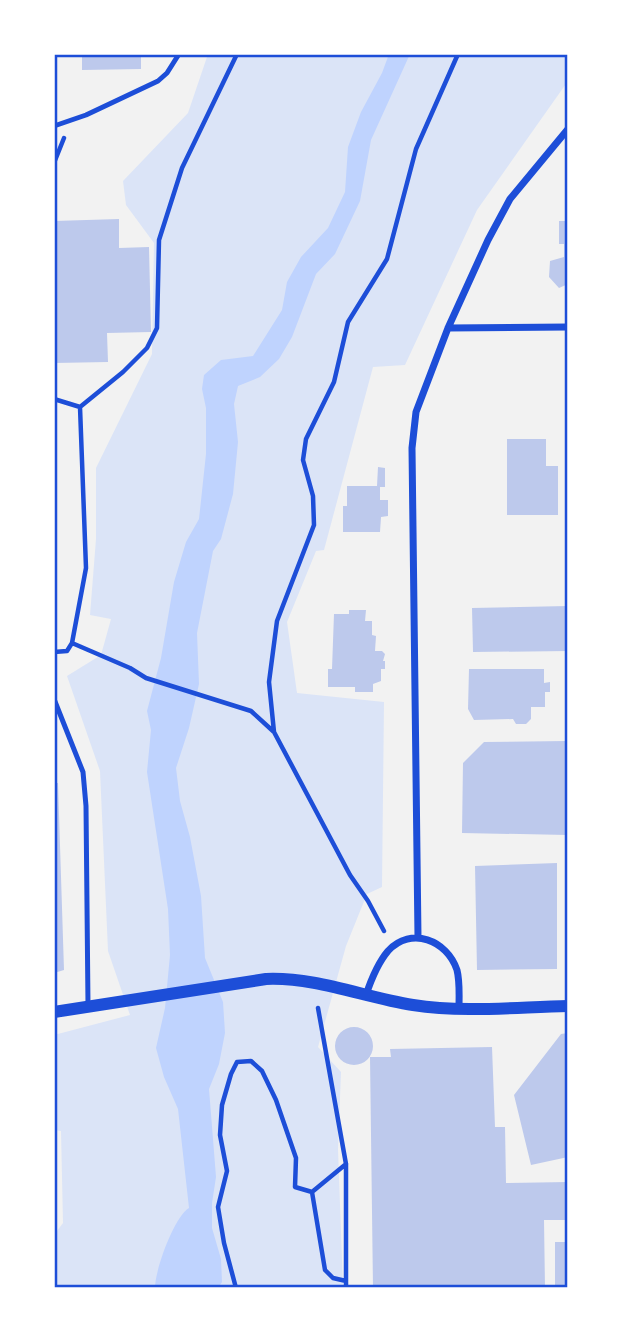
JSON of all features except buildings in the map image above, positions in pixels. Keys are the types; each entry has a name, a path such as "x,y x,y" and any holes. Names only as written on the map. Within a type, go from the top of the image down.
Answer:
{"street":[{"path":"418,937 412,448 416,412 448,328 510,199 568,129"},
{"path":"448,328 568,327"},
{"path":"366,995 374,973 388,951 400,943 418,937 430,940 450,957 458,976 459,1008"},
{"path":"54,1012 266,979 292,978 413,1005 459,1008 568,1006"}],"lane":[{"path":"54,126 158,81 167,73 178,54"},
{"path":"54,699 83,772 86,806 88,1006"}],"path":[{"path":"80,408 124,372 147,348 157,328 159,240 182,168 237,54"},
{"path":"274,732 269,682 277,621 314,525 313,496 303,460 306,439 334,382 348,322 387,259 416,149 458,54"},
{"path":"54,399 80,408"},
{"path":"54,653 67,652 72,643 86,568 80,408"},
{"path":"72,643 130,668 146,678 251,711 274,732 350,875 384,931"},
{"path":"312,1192 325,1270 346,1285 346,1164 318,1008"},
{"path":"236,1288 218,1207 227,1171 219,1135 222,1105 237,1062 251,1061 262,1071 276,1100 296,1158 295,1187 312,1192"},
{"path":"312,1192 346,1164"}],"shaded area":[{"path":"208,54 568,54 568,81 477,210 405,365 373,367 324,550 316,551 287,622 297,693 384,702 382,887 367,894 346,946 318,1047 341,1072 338,1149 343,1288 54,1288 54,1235 63,1223 61,1131 54,1130 54,1035 130,1015 108,951 100,771 67,676 101,655 111,619 90,615 96,539 96,468 152,354 154,243 126,205 123,181 188,113"}],"water":[{"path":"389,54 410,54 371,140 360,201 335,254 316,274 292,337 279,359 260,377 238,386 234,404 238,442 233,494 221,539 213,551 197,633 199,684 176,768 180,801 201,896 205,958 223,1002 225,1033 219,1064 209,1089 216,1177 212,1228 221,1259 222,1282 218,1288 155,1288 166,1245 177,1222 189,1208 178,1109 164,1077 156,1048 165,1008 170,955 168,909 147,772 151,730 147,711 161,658 174,582 186,542 199,519 206,454 206,408 202,389 204,375 221,360 253,356 282,310 287,282 301,257 328,228 345,192 348,147 361,112"}]}
